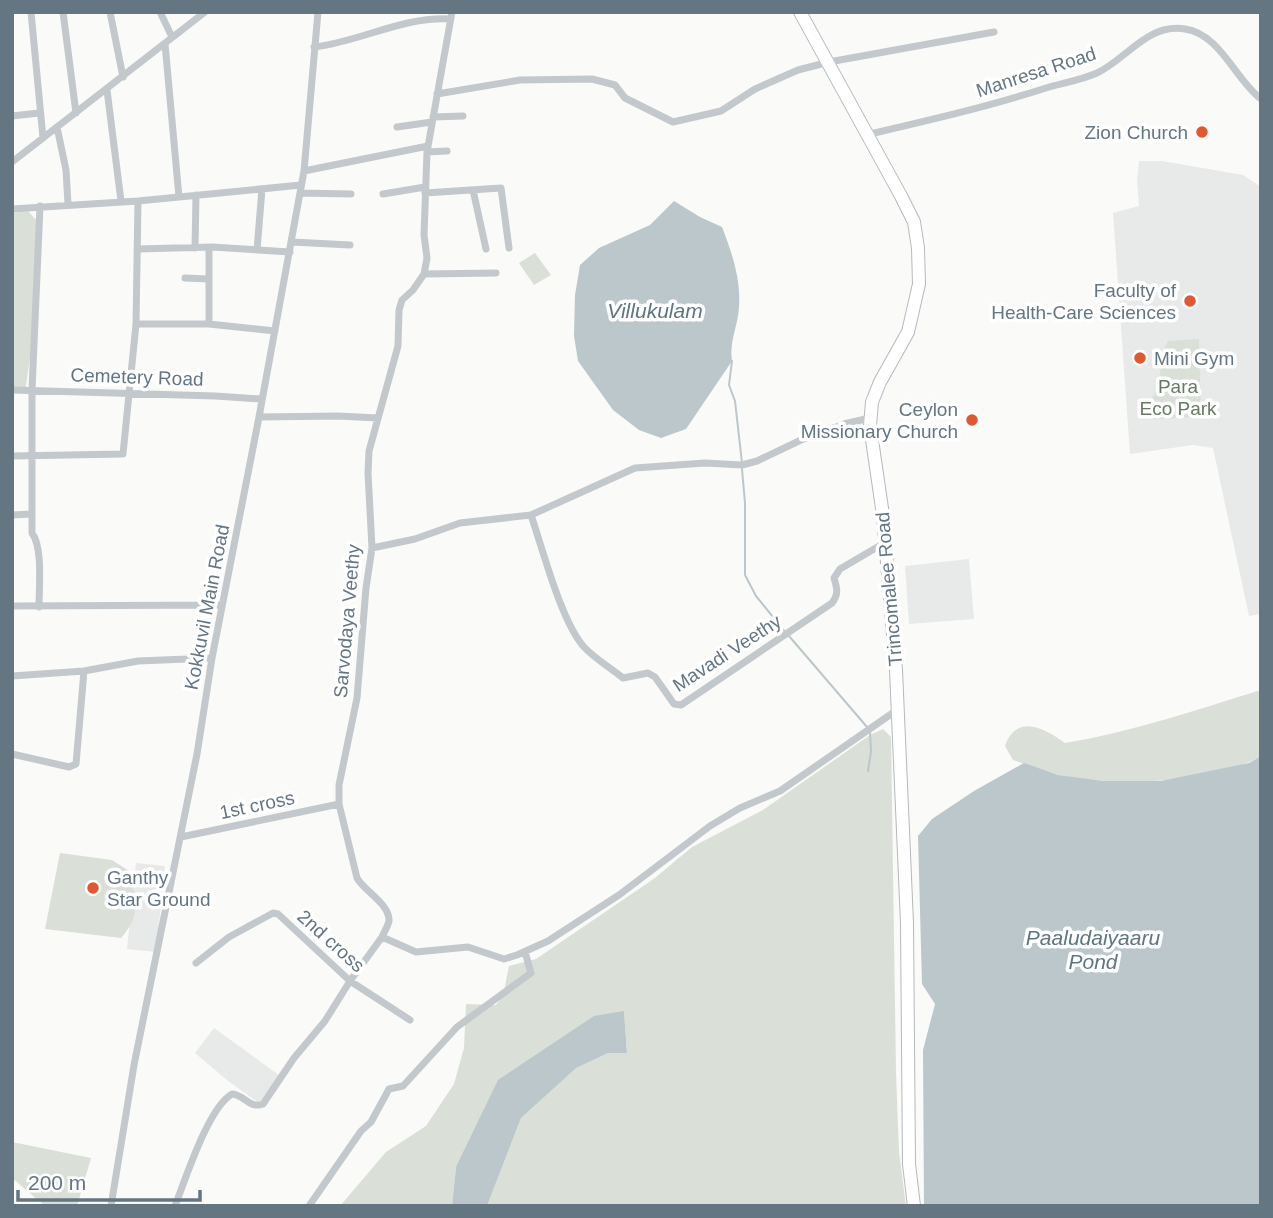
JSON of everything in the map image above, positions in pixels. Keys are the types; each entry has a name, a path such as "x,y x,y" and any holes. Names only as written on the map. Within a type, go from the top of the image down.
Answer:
{"highway":[{"name":"Trincomalee Road","path":"800,12 914,222 918,248 919,284 908,332 880,382 872,402 870,418 886,542 897,710 907,923 909,1164 914,1206"}],"street":[{"path":"31,12 43,138"},
{"path":"63,12 76,113"},
{"path":"110,12 123,77"},
{"path":"160,12 172,37"},
{"path":"12,162 205,12"},
{"name":"Kokkuvil Main Road","path":"111,1206 134,1065 197,754 212,658 292,242 304,171 318,12"},
{"path":"314,47 342,43 387,28 451,15 428,149 424,235 427,258 424,274 496,273"},
{"name":"Manresa Road","path":"866,135 1098,73 1154,32 1182,28 1198,33 1223,54 1249,90 1261,99"},
{"path":"437,94 520,80 592,79 615,85 625,97 673,122 721,111 755,89 797,70 994,32"},
{"path":"165,44 179,197"},
{"path":"107,90 121,201"},
{"path":"12,116 39,113"},
{"path":"397,127 463,116"},
{"path":"57,127 66,170 68,204"},
{"path":"304,171 373,159 401,150 447,151"},
{"path":"383,194 500,188 509,248"},
{"path":"257,250 262,189"},
{"path":"12,209 262,189 300,189 351,194"},
{"path":"473,190 486,248"},
{"path":"195,248 196,195"},
{"path":"12,456 123,454 136,324 138,201"},
{"path":"39,607 37,539 32,533 31,514 31,455 40,206"},
{"path":"292,242 350,245"},
{"path":"209,248 209,324"},
{"path":"138,249 209,248 290,252"},
{"name":"Sarvodaya Veethy","path":"382,937 389,921 388,914 357,878 339,804 339,785 357,698 372,548 369,451 398,346 399,310 402,300 424,274"},
{"path":"185,278 209,279"},
{"path":"136,324 209,324 275,331"},
{"name":"Cemetery Road","path":"12,390 261,399"},
{"path":"259,417 378,418"},
{"path":"372,548 415,539 460,523 531,515 635,468 705,463 742,465 844,424 870,418"},
{"path":"12,515 31,514"},
{"name":"Mavadi Veethy","path":"531,515 560,599 577,637 586,649 623,678 648,673 655,677 674,704 681,705 832,603 837,597 838,589 834,578 839,569 886,542"},
{"path":"12,606 222,605"},
{"path":"12,676 85,671 138,661 212,658"},
{"path":"12,754 69,767 76,764 85,671"},
{"path":"175,1206 199,1145 223,1102 232,1094 238,1094 251,1104 263,1104 325,1021 382,937 416,952 468,947 504,959 525,952 548,941 619,895 710,826 740,808 780,791 897,710"},
{"name":"1st cross","path":"181,837 339,804"},
{"name":"2nd cross","path":"196,963 229,937 274,913 278,914 350,981 410,1020"},
{"path":"309,1206 361,1131 371,1122 389,1089 403,1086 457,1027 531,973 525,952"}],"shaded area":[{"name":"Faculty of Health-Care Sciences","path":"1139,161 1162,161 1243,175 1261,187 1261,614 1249,616 1213,448 1193,445 1130,454 1113,213 1139,206"},
{"path":"969,559 974,619 909,624 905,566"},
{"path":"136,863 165,866 156,952 127,949"},
{"path":"214,1028 279,1075 259,1103 195,1053"}],"green space":[{"path":"28,211 37,221 38,300 25,393 12,391 12,213"},
{"path":"535,253 551,275 534,285 519,263"},
{"name":"Para Eco Park","path":"1199,339 1201,417 1154,419 1150,404 1159,384 1162,354 1168,341"},
{"path":"1261,690 1261,756 1217,772 1134,782 1081,779 1047,772 1013,760 1005,746 1016,730 1024,727 1032,726 1048,732 1065,743 1139,727"},
{"path":"883,729 891,737 896,1073 899,1152 906,1206 487,1206 521,1118 575,1068 608,1053 627,1053 624,1011 456,1167 452,1206 340,1206 386,1152 426,1126 454,1084 464,1048 466,1004 496,1005 503,996 509,966 536,959 655,878 692,847 763,810 870,735"},
{"name":"Ganthy Star Ground","path":"60,853 112,860 129,871 135,914 121,938 45,929"},
{"path":"12,1142 91,1158 77,1206 45,1206 12,1178"}],"water":[{"name":"Villukulam","path":"674,201 722,227 737,276 739,307 732,361 686,429 661,438 639,430 613,410 578,361 574,336 575,295 580,265 599,248 650,225"},
{"name":"Paaludaiyaaru Pond","path":"1261,756 1261,1206 924,1206 923,1050 935,1004 922,984 918,836 932,819 1024,763 1058,775 1103,781 1161,781 1249,763"},
{"path":"624,1011 627,1053 608,1053 576,1068 521,1118 487,1206 452,1206 456,1167 498,1080 594,1016"}],"waterway":[{"path":"732,361 729,385 735,401 742,463"},
{"path":"742,469 745,575 756,596 785,632"},
{"path":"789,636 867,727"},
{"path":"868,771 870,732"}],"place":[{"name":"Zion Church","path":"1202,132"},
{"name":"Faculty of Health-Care Sciences","path":"1190,301"},
{"name":"Mini Gym","path":"1140,358"},
{"name":"Ceylon Missionary Church","path":"972,420"},
{"name":"Ganthy Star Ground","path":"93,888"}]}
